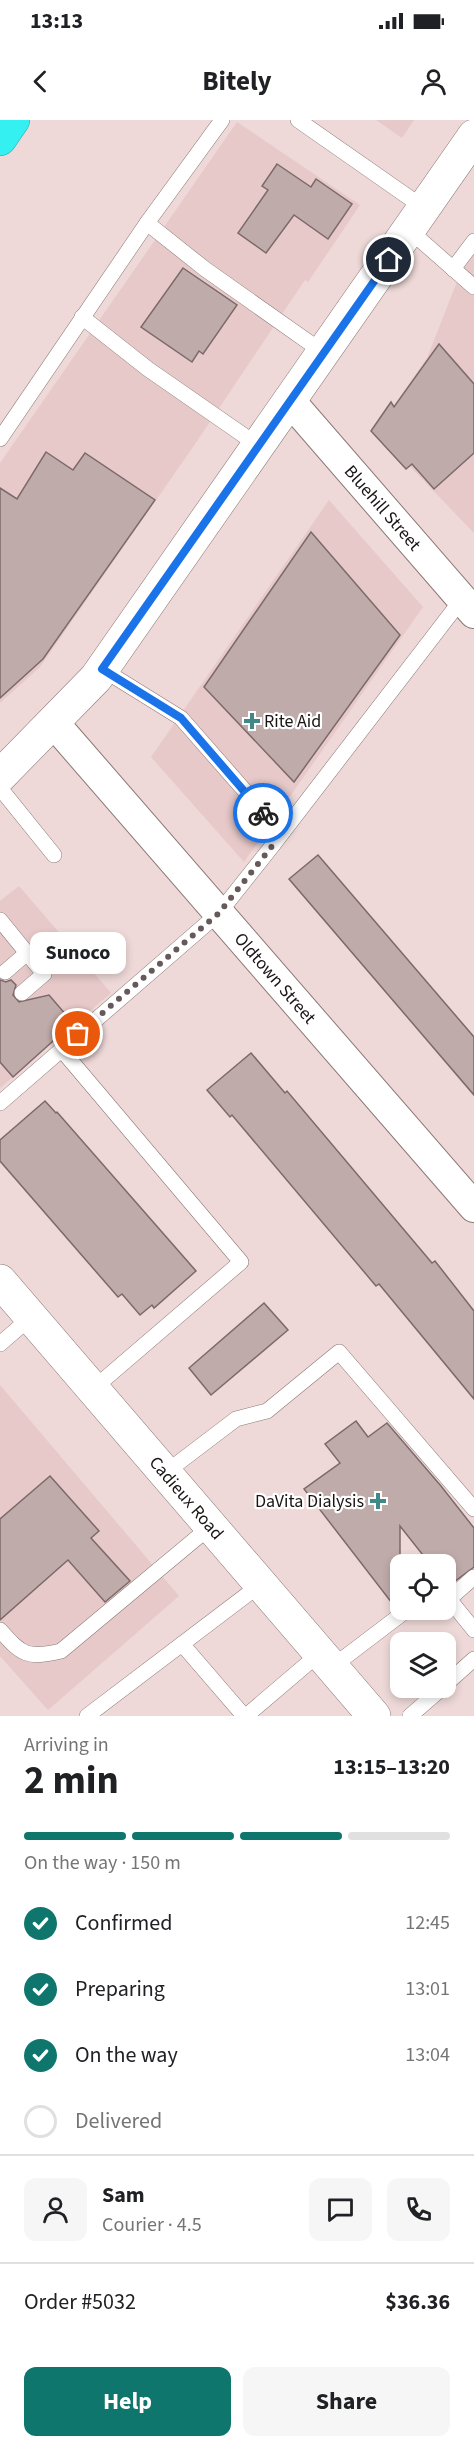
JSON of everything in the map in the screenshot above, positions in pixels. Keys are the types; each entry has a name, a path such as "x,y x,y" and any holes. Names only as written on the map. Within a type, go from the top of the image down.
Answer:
{"highway":[{"path":"0,139 13,120"}],"main road":[{"path":"0,776 102,669 291,402 474,136"},
{"name":"Cadieux Road","path":"0,1281 375,1716"}],"street":[{"name":"Bluehill Street","path":"291,402 468,606"},
{"name":"Oldtown Street","path":"53,722 474,1207"}],"lane":[{"path":"0,439 147,222 222,120"},
{"path":"298,120 417,220 453,269 474,287"},
{"path":"147,222 205,269 324,353"},
{"path":"453,269 474,240"},
{"path":"82,317 148,369 259,446"},
{"path":"0,1103 146,970 219,913 468,606"},
{"path":"102,669 181,718 273,823 276,833 273,845"},
{"path":"0,788 54,855"},
{"path":"0,920 44,974 22,993"},
{"path":"4,972 27,953"},
{"path":"61,1049 241,1262 93,1389"},
{"path":"0,1344 31,1317"},
{"path":"165,1473 236,1419 267,1411 339,1352 474,1509"},
{"path":"0,1630 16,1648 37,1657 61,1651 211,1526"},
{"path":"456,1592 474,1577"},
{"path":"87,1716 261,1584"},
{"path":"456,1609 474,1630"},
{"path":"182,1644 245,1716 326,1660 390,1620"},
{"path":"456,1675 474,1659"},
{"path":"410,1716 431,1698"}],"shaded area":[{"path":"376,120 414,120 402,138"},
{"path":"237,122 360,205 308,282 305,280 193,447 40,667 0,703 0,463"},
{"path":"474,249 474,533 376,431 427,358 464,264"},
{"path":"329,500 423,607 244,862 151,757"},
{"path":"19,886 111,993 0,1088 0,901"},
{"path":"0,1385 179,1596 48,1710 0,1656"}],"building":[{"path":"277,164 311,187 316,179 352,204 328,239 294,215 266,253 238,233 268,190 262,186"},
{"path":"183,268 237,305 203,354 199,351 192,362 141,327"},
{"path":"439,344 474,384 474,453 434,489 412,464 406,469 371,431 391,402 394,407"},
{"path":"46,452 73,470 85,453 155,500 43,659 0,698 0,488 17,499"},
{"path":"311,532 400,635 294,782 204,687"},
{"path":"318,855 474,1037 474,1095 289,879"},
{"path":"0,980 6,982 11,980 16,985 13,995 19,1002 49,995 73,1023 13,1077 0,1062"},
{"path":"251,1053 285,1093 287,1091 432,1263 435,1261 474,1311 474,1399 379,1284 376,1286 232,1115 230,1117 207,1090"},
{"path":"45,1101 196,1271 154,1308 152,1305 140,1315 122,1294 118,1297 0,1161 0,1140"},
{"path":"264,1303 288,1330 211,1395 189,1368"},
{"path":"356,1421 368,1437 387,1423 474,1528 474,1567 456,1580 456,1554 422,1554 400,1526 400,1554 390,1554 390,1601 304,1489 340,1463 325,1444"},
{"path":"50,1476 99,1531 91,1538 130,1581 105,1602 68,1560 0,1620 0,1519"}],"way so far":[{"path":"78,1034 219,913 273,845 276,833 273,823 263,813"}],"place":[{"name":"Rite Aid","path":"252,721"},
{"name":"Sunoco","path":"78,1034"},
{"name":"DaVita Dialysis","path":"378,1501"}],"route":[{"path":"263,813 181,718 102,669 389,260"}]}
